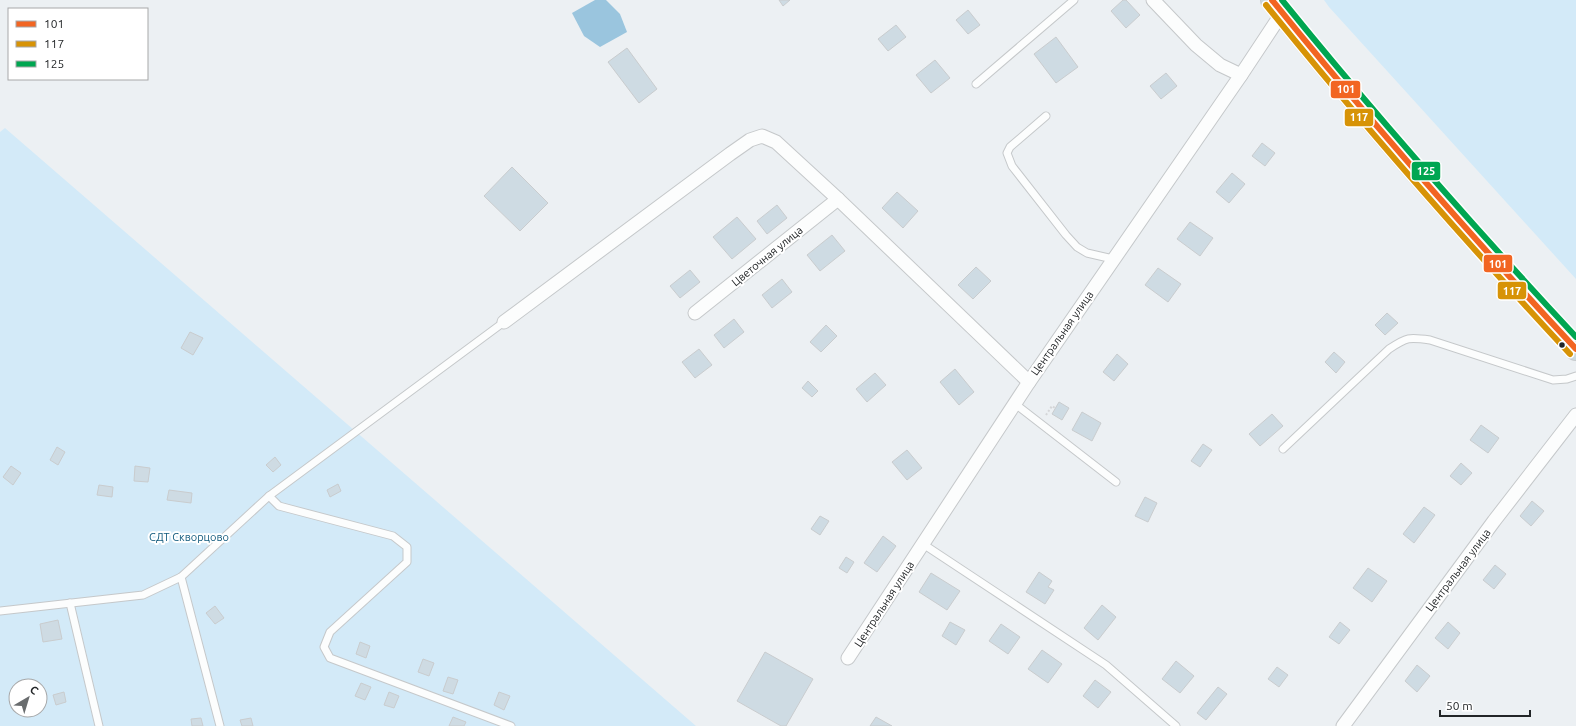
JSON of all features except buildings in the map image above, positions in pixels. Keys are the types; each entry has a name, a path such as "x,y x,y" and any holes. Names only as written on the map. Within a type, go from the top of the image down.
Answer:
{"highway":[{"path":"1277,7 1368,118 1576,349"}],"street":[{"path":"1154,0 1196,46 1220,65 1241,75"},
{"name":"Центральная улица","path":"848,658 1014,403 1241,75 1277,7"},
{"path":"504,322 750,140 762,136 776,142 838,199 1029,382"},
{"name":"Цветочная улица","path":"695,313 838,199"},
{"name":"Центральная улица","path":"1343,726 1494,521 1576,415"}],"lane":[{"path":"976,84 1074,0"},
{"path":"1046,116 1010,147 1007,153 1009,160 1056,223 1077,247 1086,253 1113,259"},
{"path":"0,611 143,595 181,577 269,496 504,322"},
{"path":"1283,449 1389,349 1403,340 1411,338 1430,340 1553,380 1567,379 1576,376"},
{"path":"1014,403 1116,482"},
{"path":"269,496 279,506 393,536 407,547 407,562 330,632 324,647 330,658 511,726"},
{"path":"923,544 1106,665 1176,726"},
{"path":"181,577 220,726"},
{"path":"70,603 99,726"}],"path":[{"path":"1040,424 1052,406 1055,408"}],"green space":[{"path":"1324,0 1576,0 1576,279 1329,7"},
{"name":"СДТ Скворцово","path":"5,128 696,726 0,726 0,132"}],"water":[{"path":"595,0 606,0 620,14 627,32 600,47 584,36 572,13"}],"transit line":[{"name":"101","path":"1272,0 1421,177 1576,349"},
{"name":"125","path":"1282,0 1426,171 1576,337"},
{"name":"117","path":"1266,5 1415,182 1570,354"}]}
